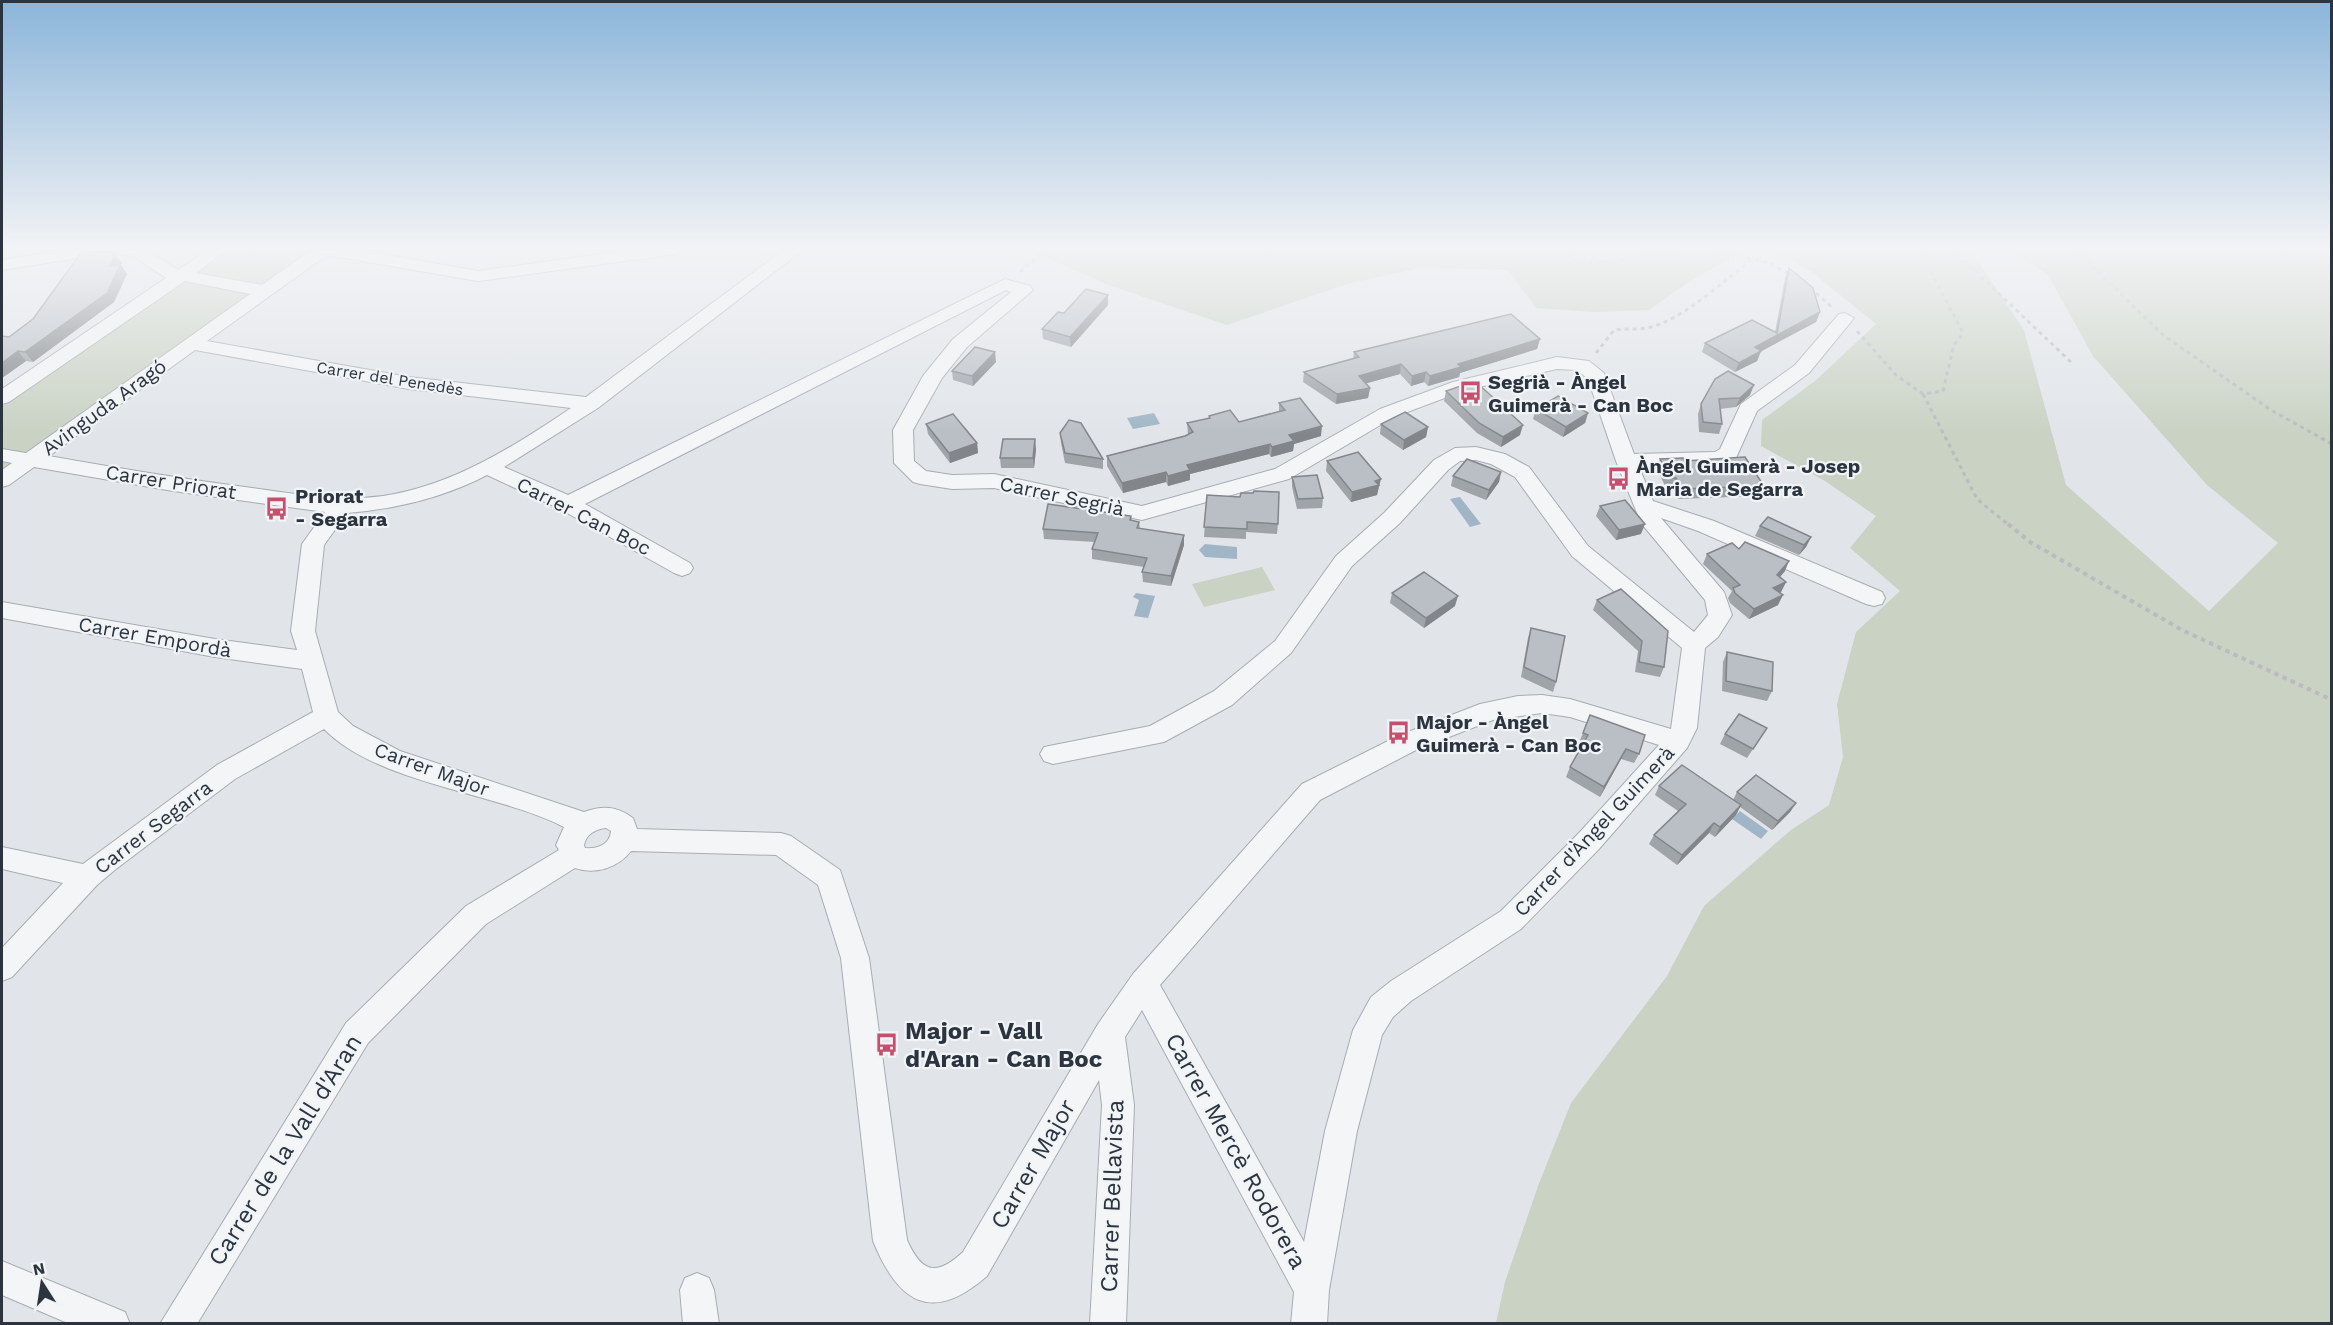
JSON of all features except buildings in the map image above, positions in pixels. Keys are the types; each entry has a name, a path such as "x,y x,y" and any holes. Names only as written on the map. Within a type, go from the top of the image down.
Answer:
{"street":[{"path":"2,398 130,311"},
{"name":"Avinguda Aragó","path":"2,480 237,311"},
{"name":"Carrer Priorat","path":"2,455 172,484 340,507 400,501 486,467 567,422 714,311"},
{"path":"568,504 952,311"},
{"name":"Carrer Segrià","path":"999,311 960,343 933,376 903,430 904,463 920,477 952,482 994,481 1142,513 1282,474 1387,413 1460,386 1557,363 1589,371"},
{"path":"1626,461 1718,458 1729,453 1748,408 1802,369 1845,318"},
{"name":"Carrer del Penedès","path":"191,344 409,383 591,404"},
{"path":"1053,754 1155,735 1223,698 1284,647 1344,561 1392,518 1441,465 1455,455 1476,453 1498,459 1522,472 1580,551 1694,645 1717,623 1719,607 1706,585 1652,523 1589,371"},
{"name":"Carrer Can Boc","path":"486,467 568,504 682,567"},
{"path":"1644,505 1706,526 1874,598"},
{"path":"327,716 303,631 313,544 340,507"},
{"name":"Carrer Empordà","path":"2,610 215,648 310,661"},
{"name":"Carrer d'Àngel Guimerà","path":"1312,1290 1341,1131 1368,1030 1382,1007 1401,991 1511,920 1589,841 1678,741 1684,728 1694,645"},
{"name":"Carrer Major","path":"623,840 781,844 830,878 855,958 868,1047 890,1241 898,1263 910,1278 927,1288 945,1287 961,1280 975,1264 1109,1034 1143,983 1311,792 1409,742 1489,711 1518,705 1542,704 1570,708 1678,741"},
{"name":"Carrer Major","path":"327,716 344,733 391,758 567,815 584,824"},
{"name":"Carrer Segarra","path":"2,968 87,877 226,772 327,716"},
{"path":"601,817 615,819 624,826 623,840 614,852 599,860 586,861 574,855 570,841 584,824 601,817"},
{"name":"Carrer de la Vall d'Aran","path":"177,1323 357,1033 476,915 574,855"},
{"path":"2,858 87,877"},
{"name":"Carrer Mercè Rodorera","path":"1143,983 1312,1290 1309,1323"},
{"name":"Carrer Bellavista","path":"1108,1323 1118,1105 1109,1034"},
{"path":"2,1278 113,1323"},
{"path":"697,1290 701,1323"}],"path":[{"path":"1589,371 1595,355 1614,330 1626,327 1648,328 1679,311"},
{"path":"1836,311 1896,375 1923,394 1977,499 2030,542 2182,630 2331,700"},
{"path":"1923,394 1942,391 1954,345 1963,333 1951,311"},
{"path":"2017,311 2073,364"},
{"path":"2138,311 2163,335 2271,410 2331,444"}],"green space":[{"path":"141,311 228,311 2,474 2,406"},
{"path":"1185,311 1268,311 1227,325"},
{"path":"1576,311 1626,311 1593,312"},
{"path":"1860,311 2011,311 2024,330 2066,485 2209,611 2278,543 2207,485 2093,356 2068,311 2331,311 2331,1323 1496,1323 1505,1282 1538,1186 1571,1103 1667,976 1704,906 1791,830 1829,805 1843,757 1837,704 1856,632 1900,591 1850,548 1876,516 1825,481 1761,446 1762,420 1815,381 1876,324"},
{"path":"1262,567 1275,590 1204,607 1192,584"}],"water":[{"path":"1154,413 1160,424 1133,429 1127,418"},
{"path":"1460,497 1481,524 1470,527 1450,499"},
{"path":"1205,544 1237,547 1237,559 1205,557 1199,550"},
{"path":"1136,593 1155,596 1148,618 1134,616 1139,600 1133,597"},
{"path":"1740,811 1768,831 1761,839 1732,819"}],"place":[{"name":"Segrià - Àngel Guimerà - Can Boc","path":"1470,393"},
{"name":"Àngel Guimerà - Josep Maria de Segarra","path":"1618,478"},
{"name":"Priorat - Segarra","path":"277,508"},
{"name":"Major - Àngel Guimerà - Can Boc","path":"1398,733"},
{"name":"Major - Vall d'Aran - Can Boc","path":"887,1045"}]}
